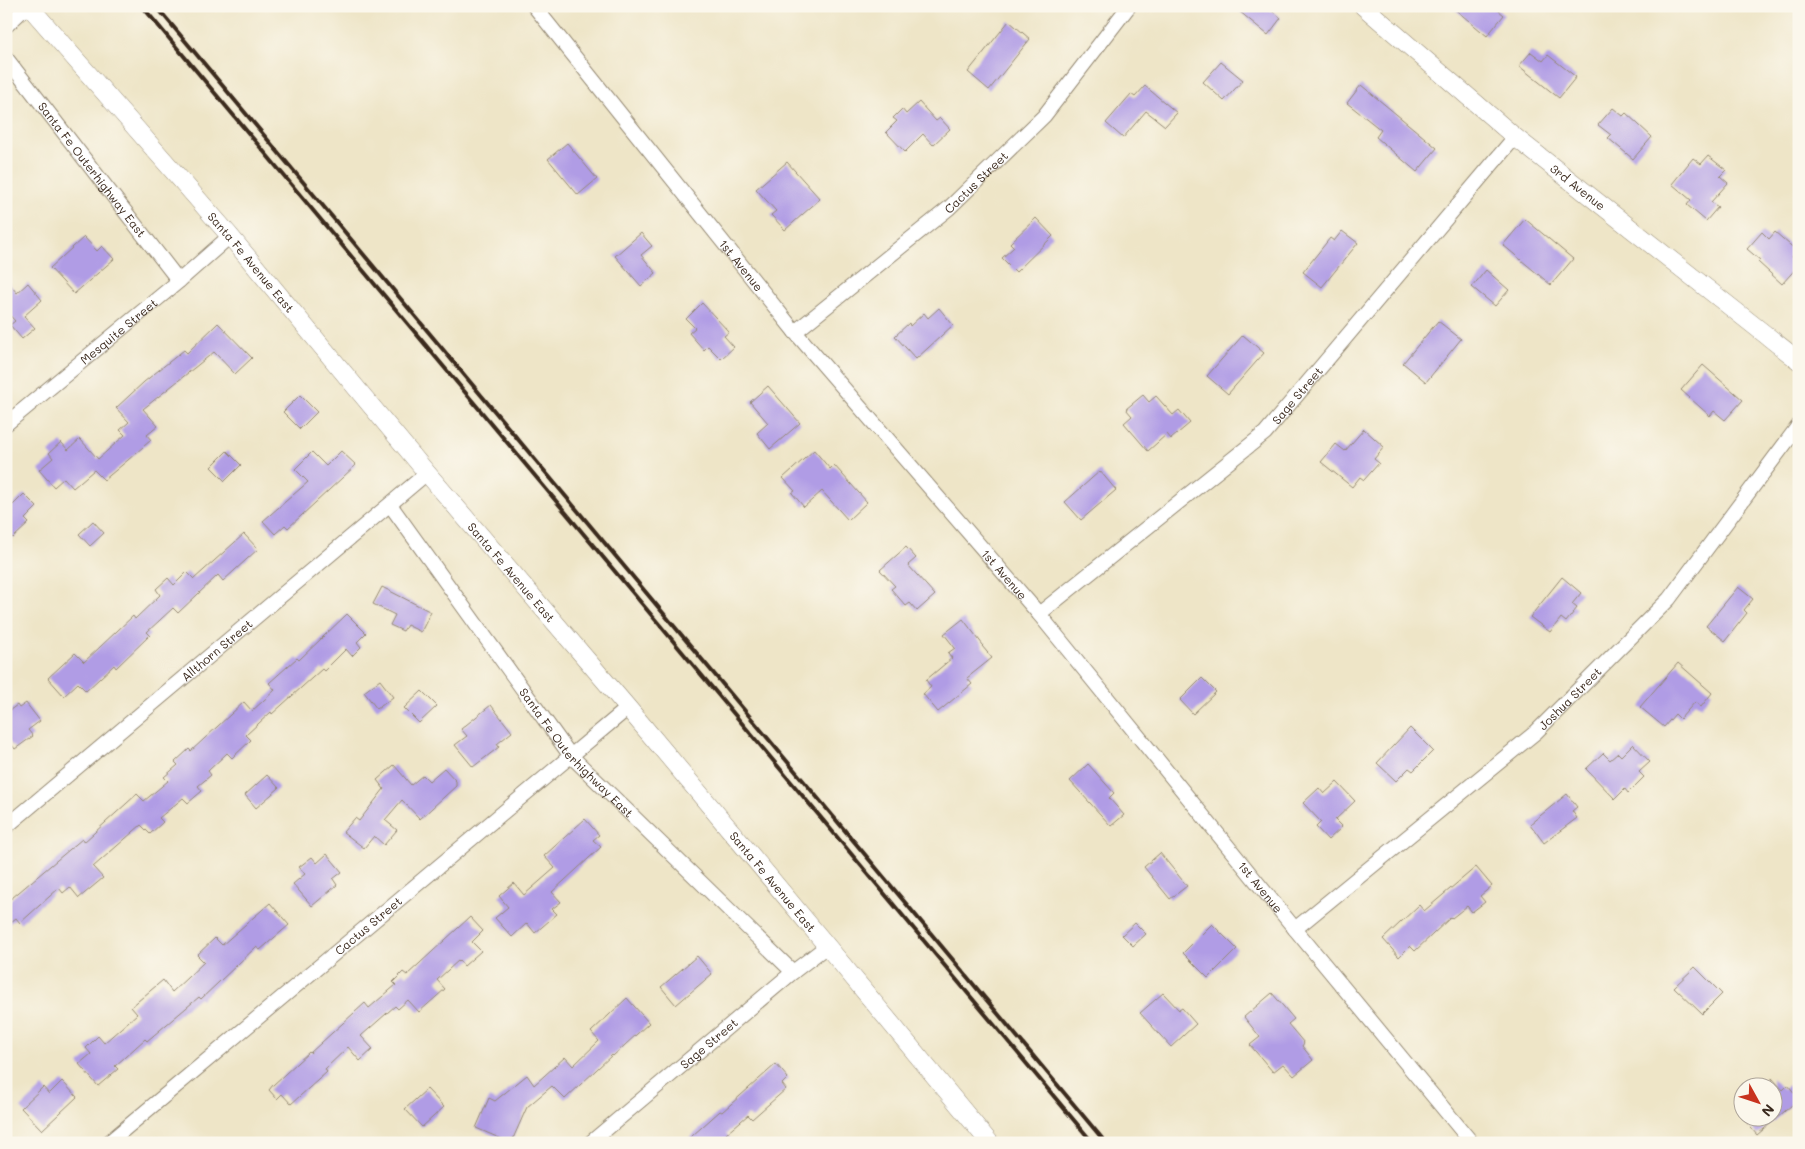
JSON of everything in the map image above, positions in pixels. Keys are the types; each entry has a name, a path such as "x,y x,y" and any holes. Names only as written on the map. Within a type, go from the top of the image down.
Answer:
{"street":[{"path":"6,26 28,6"},
{"name":"Santa Fe Avenue East","path":"28,6 230,236 427,474 628,708 990,1143"},
{"name":"1st Avenue","path":"534,6 796,332 1039,614 1472,1143"},
{"name":"Cactus Street","path":"796,332 948,208 1044,116 1129,6"},
{"name":"3rd Avenue","path":"1363,6 1515,137 1799,361"},
{"name":"Santa Fe Outerhighway East","path":"6,58 178,282"},
{"name":"Sage Street","path":"1039,614 1265,433 1515,137"},
{"name":"Mesquite Street","path":"6,424 178,282 230,236"},
{"name":"Joshua Street","path":"1295,929 1536,732 1669,599 1799,425"},
{"name":"Allthorn Street","path":"6,827 427,474"},
{"name":"Santa Fe Outerhighway East","path":"391,506 570,755 793,972"},
{"name":"Cactus Street","path":"108,1143 628,708"},
{"name":"Sage Street","path":"590,1143 793,972 827,946"}],"building":[{"path":"1233,6 1266,6 1281,18 1268,35"},
{"path":"1451,6 1493,6 1504,15 1487,36"},
{"path":"1009,21 1030,39 989,90 968,72"},
{"path":"1531,52 1543,61 1548,55 1576,77 1559,98 1519,66"},
{"path":"1221,62 1243,80 1224,101 1203,82"},
{"path":"1361,85 1437,148 1417,172 1376,137 1381,130 1347,103"},
{"path":"1145,86 1177,113 1165,126 1146,111 1123,138 1106,123 1131,94 1135,97"},
{"path":"919,102 936,121 940,118 950,129 933,145 923,134 905,152 886,132 897,121 893,118 902,109 906,114"},
{"path":"1613,108 1623,116 1626,113 1652,137 1633,159 1608,138 1611,135 1598,125"},
{"path":"567,143 597,179 578,195 548,159"},
{"path":"1708,156 1726,170 1720,176 1728,183 1711,202 1718,207 1706,221 1687,205 1691,200 1672,184 1693,158 1701,164"},
{"path":"787,162 820,199 785,230 771,215 776,211 756,189"},
{"path":"1036,218 1053,236 1016,272 1002,258 1014,247 1010,243"},
{"path":"1525,219 1573,259 1551,285 1503,245"},
{"path":"1342,231 1358,243 1322,287 1303,272 1330,238 1334,241"},
{"path":"1762,232 1769,239 1775,232 1797,251 1792,257 1799,265 1782,284 1747,249"},
{"path":"641,233 652,246 641,255 656,273 641,286 615,256"},
{"path":"84,237 97,251 102,246 114,259 74,294 50,268"},
{"path":"1486,270 1509,290 1495,306 1472,287"},
{"path":"6,280 17,293 28,283 42,300 24,316 35,328 22,339 10,325 15,321 6,311"},
{"path":"702,303 729,332 724,336 734,347 721,359 708,346 704,350 689,333 695,328 686,319"},
{"path":"939,308 953,325 916,359 895,336 924,313 928,318"},
{"path":"1438,321 1461,339 1426,382 1403,363"},
{"path":"218,323 252,358 235,374 214,352 143,409 158,426 147,435 151,440 128,460 104,480 94,470 73,488 64,478 54,487 39,470 53,458 49,453 61,442 68,450 80,439 98,459 125,435 120,430 129,422 116,408 144,382 184,350 187,353"},
{"path":"1243,335 1264,353 1228,394 1207,376"},
{"path":"1703,365 1743,400 1725,420 1714,411 1710,416 1681,390"},
{"path":"768,386 800,423 770,449 757,433 768,423 750,402"},
{"path":"300,395 317,412 300,429 283,412"},
{"path":"1143,395 1149,402 1156,396 1173,415 1179,410 1190,423 1171,439 1167,434 1148,451 1124,423 1132,416 1126,409"},
{"path":"1364,429 1384,447 1374,459 1379,463 1364,480 1360,477 1352,487 1321,462 1336,444 1345,451"},
{"path":"814,450 830,469 834,465 867,502 848,520 822,491 804,507 792,493 795,491 783,478"},
{"path":"227,451 241,465 225,481 211,467"},
{"path":"341,451 356,465 288,528 285,525 275,534 263,521 308,482 295,469 312,452 326,466"},
{"path":"1100,471 1116,490 1081,520 1065,502"},
{"path":"24,494 37,507 25,519 29,523 13,538 6,531 6,498 13,505"},
{"path":"93,521 104,533 90,546 79,534"},
{"path":"244,534 258,549 223,581 218,575 178,613 173,608 147,632 150,635 116,668 114,665 86,691 78,683 64,696 48,678 75,653 84,662 133,616 135,619 160,595 156,589 168,578 174,585 187,572 194,579"},
{"path":"906,547 916,558 908,565 935,595 917,611 910,603 906,606 891,589 895,586 880,570"},
{"path":"1562,577 1581,593 1572,604 1577,608 1566,622 1561,618 1550,632 1530,617"},
{"path":"382,587 431,612 421,632 407,625 403,631 390,625 395,615 373,604"},
{"path":"1738,587 1753,599 1744,610 1747,613 1725,641 1706,626"},
{"path":"347,614 366,633 357,642 361,647 352,656 346,649 324,671 322,669 272,714 271,712 246,735 251,740 232,758 227,753 208,771 211,775 198,786 202,791 188,803 183,798 159,818 163,822 150,834 141,825 93,867 103,878 79,898 70,887 63,893 59,888 20,923 16,918 6,926 6,903 82,839 84,842 137,794 144,801 168,781 164,777 178,765 175,762 189,749 191,751 244,702 252,711 275,690 269,683 297,658 299,660"},
{"path":"963,619 992,658 967,678 972,684 938,712 923,694 931,687 926,680 952,658 948,653 955,648 944,634"},
{"path":"1678,663 1712,693 1701,707 1695,702 1680,719 1675,714 1664,727 1640,707"},
{"path":"1202,678 1216,692 1193,714 1180,700"},
{"path":"380,680 393,697 377,709 364,692"},
{"path":"422,691 437,706 419,723 404,708"},
{"path":"26,703 40,721 28,730 33,736 15,749 6,738 6,713 17,705 19,708"},
{"path":"491,705 512,732 497,744 499,747 473,767 455,745 467,736 461,729"},
{"path":"1410,728 1433,751 1413,771 1409,768 1396,781 1377,763"},
{"path":"1633,744 1650,762 1639,772 1644,777 1628,793 1625,789 1615,799 1586,769 1603,753 1610,760 1618,753 1621,756"},
{"path":"1088,764 1114,793 1109,798 1124,815 1111,826 1070,781"},
{"path":"394,765 411,785 423,775 429,781 444,768 456,781 456,786 420,819 402,800 385,820 397,830 384,845 374,836 364,848 343,832 355,818 359,821 384,789 377,780"},
{"path":"267,775 279,788 256,808 245,795"},
{"path":"1337,782 1355,801 1335,820 1342,827 1328,840 1316,827 1321,822 1303,803 1319,788 1324,794"},
{"path":"1567,794 1577,807 1572,811 1577,818 1544,843 1530,824"},
{"path":"585,819 599,835 593,840 601,847 552,892 561,902 552,909 557,914 535,933 527,923 512,937 495,918 508,907 499,896 514,883 524,895 555,868 544,856"},
{"path":"1160,853 1187,886 1170,899 1144,867"},
{"path":"327,854 342,872 333,879 337,885 312,906 293,884 305,874 299,867 312,857 317,863"},
{"path":"1476,867 1492,886 1480,896 1485,902 1472,912 1467,906 1451,917 1415,951 1410,946 1399,957 1383,939 1419,905 1424,911"},
{"path":"270,903 289,925 260,950 256,947 201,999 199,997 147,1041 145,1039 115,1066 118,1069 98,1086 79,1064 91,1054 86,1048 98,1036 104,1043 137,1014 131,1007 163,980 172,992 204,962 197,955 215,938 222,945"},
{"path":"470,917 483,931 472,942 481,951 464,966 459,960 437,980 445,989 419,1012 408,1000 398,1009 395,1006 361,1036 373,1049 360,1061 348,1047 325,1069 327,1072 291,1104 282,1094 277,1099 269,1090 273,1085 365,1003 369,1008 396,985 393,982 403,972 407,975"},
{"path":"1135,923 1146,934 1133,946 1122,935"},
{"path":"1212,924 1237,949 1208,978 1183,953"},
{"path":"697,956 712,974 676,1005 661,987"},
{"path":"1695,967 1722,994 1702,1014 1674,987"},
{"path":"1163,993 1179,1010 1182,1008 1196,1024 1171,1047 1140,1013"},
{"path":"1272,993 1294,1019 1288,1024 1304,1043 1302,1046 1313,1060 1294,1076 1283,1064 1273,1072 1250,1045 1260,1037 1244,1017"},
{"path":"627,998 649,1023 565,1099 552,1086 527,1107 511,1143 476,1128 489,1098 495,1101 527,1075 534,1085 565,1057 573,1066 599,1041 591,1032"},
{"path":"776,1064 788,1078 782,1084 786,1089 752,1119 748,1115 726,1134 734,1143 684,1143 720,1111 722,1112"},
{"path":"62,1081 77,1097 42,1130 21,1108 43,1087 49,1094"},
{"path":"1788,1085 1799,1099 1782,1114 1782,1089"},
{"path":"427,1089 444,1107 422,1127 405,1109"},
{"path":"1749,1126 1768,1126 1757,1135"}],"railway":[{"path":"142,6 1093,1143"},
{"path":"156,6 1106,1143"}]}
